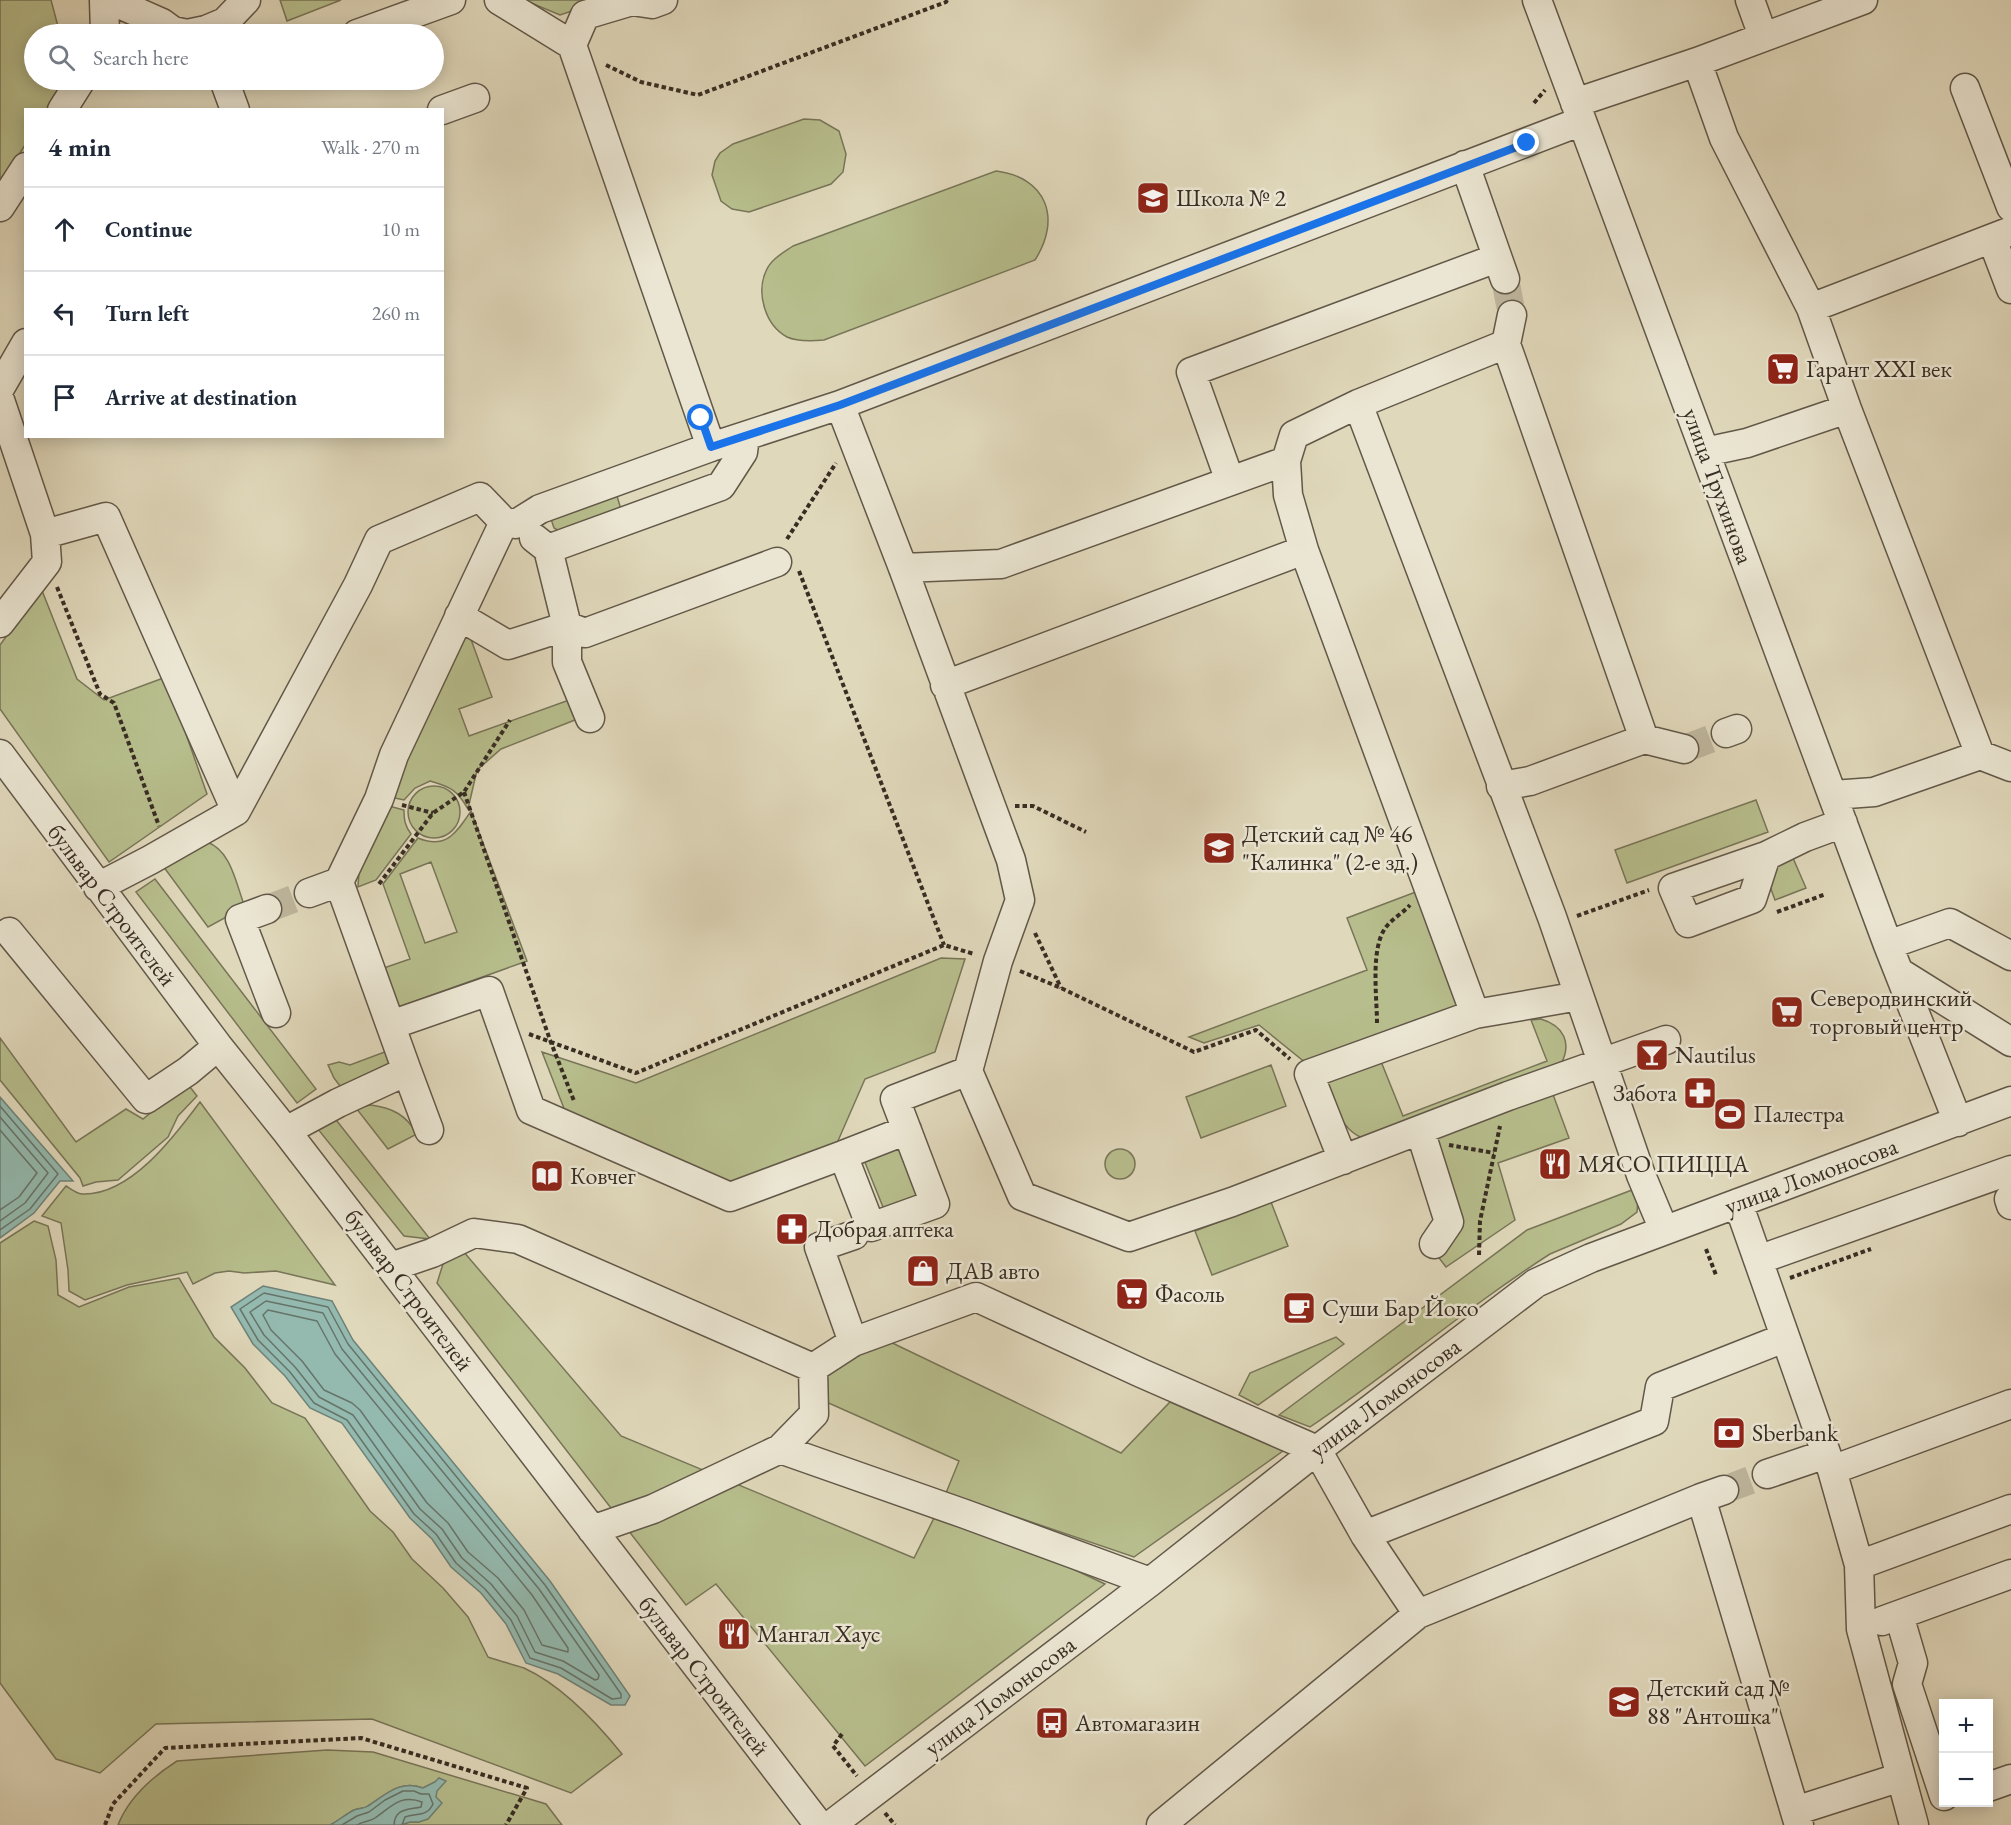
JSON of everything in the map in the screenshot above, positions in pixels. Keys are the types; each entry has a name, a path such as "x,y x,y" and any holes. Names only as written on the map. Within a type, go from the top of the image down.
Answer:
{"street":[{"path":"104,0 105,24"},
{"path":"110,0 157,12 166,24"},
{"path":"221,24 246,0"},
{"path":"385,24 452,0"},
{"path":"500,0 572,45 711,447"},
{"path":"572,45 585,15 632,1 652,4 663,0"},
{"name":"улица Трухинова","path":"1537,0 1888,945 1958,1122"},
{"path":"1750,0 1763,36"},
{"path":"309,893 339,882 379,799 394,755 459,616 510,523 540,508 711,447 840,405 1465,165 1579,112 1697,62 1863,0"},
{"path":"1697,62 1724,138 1811,308 1847,409 1980,755"},
{"path":"1965,88 2011,207"},
{"path":"63,108 75,90"},
{"path":"230,90 235,108"},
{"path":"444,109 475,98"},
{"path":"1230,481 1191,372 1501,268 1465,165"},
{"path":"0,207 24,170"},
{"path":"1811,308 2002,235 2011,290"},
{"path":"1512,315 1506,344 1644,739"},
{"path":"1475,1014 1304,550 1288,495 1286,461 1294,435 1358,404 1506,344"},
{"path":"0,388 24,346"},
{"path":"0,400 46,548"},
{"path":"1358,404 1552,917 1641,1175 1664,1230"},
{"path":"840,405 1011,860 1020,900 998,962 968,1071 1022,1196 1129,1237 1232,1202 1508,1096 1666,1040"},
{"path":"1705,452 1747,443 1847,409"},
{"path":"548,549 721,486 743,452 745,436"},
{"path":"903,568 1002,564 1286,461"},
{"path":"98,887 236,811 358,585 379,540 480,497 510,523 548,549 567,626 567,662 590,718"},
{"path":"0,622 46,548 106,517 236,811"},
{"path":"945,685 1304,550"},
{"path":"459,616 508,645 567,626 585,633 787,557"},
{"path":"1501,786 1530,781 1644,739 1684,749"},
{"name":"бульвар Строителей","path":"0,754 218,1046 391,1267 819,1825"},
{"path":"1833,795 1875,792 1980,755 2011,767"},
{"path":"1766,856 1752,899 1688,923 1673,888 1766,856 1805,837 1843,823"},
{"path":"339,882 429,1130"},
{"path":"267,909 240,919 276,1013"},
{"path":"1888,945 1950,923 2011,956"},
{"path":"9,932 147,1099 188,1071 218,1046"},
{"path":"1899,972 2011,1042"},
{"path":"391,1025 489,991 531,1110 730,1197 907,1130"},
{"path":"1343,1160 1309,1074 1475,1014 1579,996"},
{"path":"286,1131 338,1103 407,1071"},
{"path":"853,1342 819,1247 935,1204 895,1099 968,1071"},
{"name":"улица Ломоносова","path":"831,1825 1536,1284 1591,1258 2011,1101"},
{"path":"1420,1130 1449,1222 1434,1244"},
{"path":"843,1155 862,1231"},
{"path":"1758,1260 2011,1170"},
{"path":"1738,1203 1829,1462 1859,1566 1861,1629 1912,1819 1939,1805"},
{"path":"391,1267 432,1253 474,1233 518,1239 813,1368"},
{"path":"813,1368 853,1342 976,1297 1317,1450 1365,1535 1418,1614"},
{"path":"1365,1535 1654,1422 1660,1387 1784,1338"},
{"path":"592,1530 653,1509 780,1449 814,1414 813,1368"},
{"path":"1767,1474 1829,1462 2011,1404"},
{"path":"780,1449 1150,1582"},
{"path":"1161,1825 1418,1614 1713,1494 1798,1818 1901,1777"},
{"path":"1859,1566 2011,1509"},
{"path":"1861,1629 2011,1574"},
{"path":"1899,1615 1913,1663 1907,1684 1939,1781"},
{"path":"1993,1786 2011,1779"}],"path":[{"path":"572,45 580,52 641,82 698,95 947,0"},
{"path":"1534,103 1549,84"},
{"path":"853,438 786,538 787,557 944,945"},
{"path":"46,548 100,694 114,703 167,849"},
{"path":"379,884 433,813 464,792 510,720"},
{"path":"464,792 550,1040 586,1133"},
{"path":"379,799 433,813"},
{"path":"991,808 1033,806 1086,832"},
{"path":"1377,1050 1376,961 1380,941 1385,928 1402,914 1425,882"},
{"path":"1552,917 1576,916 1660,886 1673,888"},
{"path":"1777,912 1826,894"},
{"path":"1020,900 1061,988"},
{"path":"502,1025 550,1040 636,1073 944,945 998,962 1061,988 1194,1052 1256,1030 1309,1074"},
{"path":"1479,1255 1480,1221 1508,1096"},
{"path":"1706,1250 1716,1275"},
{"path":"105,1825 113,1804 165,1748 361,1738 527,1788 506,1825"}],"green space":[{"path":"0,0 51,0 57,24 24,24 24,90 60,90 49,108 24,108 24,147 0,185"},
{"path":"280,0 341,0 287,21"},
{"path":"524,0 605,0 560,15"},
{"path":"804,119 820,120 839,131 846,154 843,172 831,184 749,212 732,209 721,201 712,175 715,161 720,153 733,144"},
{"path":"996,171 1013,175 1027,182 1044,202 1048,215 1047,229 1035,260 824,340 791,339 779,332 773,325 764,308 763,280 768,267 781,254 793,246"},
{"path":"610,492 617,496 620,506 617,513 561,532 554,528 551,519"},
{"path":"41,588 77,679 104,700 166,677 207,794 109,862 0,709 0,645"},
{"path":"465,623 492,697 459,709 469,736 572,699 580,718 501,749 477,770 468,809 453,790 430,781 415,788 404,800 390,797"},
{"path":"429,786 439,786 453,793 460,812 453,831 439,838 429,838 419,834 412,827 408,817 408,807 412,797 419,790"},
{"path":"1756,800 1768,832 1627,883 1615,850"},
{"path":"389,806 404,810 405,823 411,834 376,880 358,887 359,871"},
{"path":"471,811 527,961 393,1009 378,970 410,959 383,884 418,838 436,842 450,837","holes":["431,862 457,932 425,943 400,874"]},
{"path":"207,842 215,846 228,861 245,907 208,927 163,866"},
{"path":"1793,858 1806,888 1775,900 1768,881 1774,866"},
{"path":"155,879 316,1089 297,1103 136,892"},
{"path":"1421,890 1466,1010 1312,1068 1259,1025 1204,1043 1189,1037 1367,970 1347,918"},
{"path":"941,958 965,959 935,1052 865,1079 834,1150 730,1187 565,1111 542,1052 636,1083"},
{"path":"1541,1019 1555,1026 1564,1036 1566,1049 1561,1064 1370,1140 1360,1137 1345,1125 1325,1079 1380,1059 1403,1116 1547,1061 1531,1020"},
{"path":"0,1038 76,1142 126,1109 143,1119 187,1083 197,1096 178,1116 168,1137 118,1180 83,1186 80,1178 0,1080"},
{"path":"390,1050 395,1065 348,1086 340,1086 328,1065 339,1062 350,1065"},
{"path":"1271,1065 1286,1106 1201,1138 1186,1097"},
{"path":"1551,1089 1569,1138 1498,1163 1515,1220 1446,1267 1436,1254 1453,1225 1422,1137"},
{"path":"200,1102 335,1285 276,1271 244,1273 229,1271 215,1273 193,1284 187,1272 127,1285 85,1300 69,1291 61,1223 42,1216 66,1186 82,1194 100,1192 134,1175 164,1147"},
{"path":"371,1105 386,1108 403,1117 417,1134 388,1149 356,1108"},
{"path":"333,1116 430,1239 404,1236 317,1128"},
{"path":"898,1147 917,1194 902,1206 883,1207 864,1160"},
{"path":"1120,1149 1126,1150 1134,1158 1134,1170 1126,1178 1120,1179 1114,1178 1106,1170 1105,1164 1106,1158 1114,1150"},
{"path":"1632,1190 1638,1199 1637,1212 1621,1224 1550,1254 1519,1274 1310,1427 1279,1415 1527,1230"},
{"path":"1271,1202 1288,1246 1212,1275 1195,1231"},
{"path":"34,1221 48,1226 56,1260 58,1295 79,1307 129,1287 179,1278 214,1337 245,1368 272,1403 305,1418 370,1511 393,1532 412,1559 443,1588 468,1617 488,1657 524,1668 551,1684 590,1718 622,1754 571,1793 372,1719 156,1724 100,1773 56,1759 0,1683 0,1243"},
{"path":"463,1251 621,1436 914,1558 936,1514 1022,1545 1105,1584 865,1766 716,1584 686,1605 437,1283 443,1264"},
{"path":"1336,1337 1344,1344 1258,1405 1239,1395 1250,1373"},
{"path":"884,1339 1121,1453 1170,1402 1283,1451 1134,1557 946,1493 959,1461 824,1401 824,1378"},
{"path":"327,1750 373,1752 546,1804 562,1825 400,1825 419,1822 436,1797 435,1782 423,1788 408,1785 400,1787 330,1825 118,1825 128,1805 142,1789 177,1761"}],"water":[{"path":"0,1097 73,1181 60,1181 34,1213 0,1238"},
{"path":"263,1286 332,1301 353,1340 550,1581 630,1696 625,1705 611,1705 558,1674 526,1663 506,1624 481,1593 451,1567 432,1539 410,1518 342,1423 310,1408 285,1376 253,1344 231,1307"},
{"path":"439,1778 446,1781 437,1791 436,1797 442,1803 428,1819 400,1825 330,1825 400,1787 408,1785 423,1788"}],"tunnel":[{"path":"1505,279 1512,315"},
{"path":"1684,749 1726,733"},
{"path":"267,909 309,893"},
{"path":"1724,1490 1767,1474"}],"place":[{"name":"Школа № 2","path":"1153,198"},
{"name":"Гарант XXI век","path":"1783,369"},
{"name":"Детский сад № 46 \"Калинка\" (2-е зд.)","path":"1219,848"},
{"name":"Северодвинский торговый центр","path":"1787,1012"},
{"name":"Nautilus","path":"1652,1055"},
{"name":"Забота","path":"1700,1093"},
{"name":"Палестра","path":"1730,1114"},
{"name":"МЯСО ПИЦЦА","path":"1555,1164"},
{"name":"Ковчег","path":"547,1176"},
{"name":"Добрая аптека","path":"792,1229"},
{"name":"ДАВ авто","path":"923,1271"},
{"name":"Фасоль","path":"1132,1294"},
{"name":"Суши Бар Йоко","path":"1299,1308"},
{"name":"Sberbank","path":"1729,1433"},
{"name":"Мангал Хаус","path":"734,1634"},
{"name":"Детский сад № 88 \"Антошка\"","path":"1624,1702"},
{"name":"Автомагазин","path":"1052,1723"}],"route":[{"path":"701,418 711,447 840,405 1527,143"}]}
